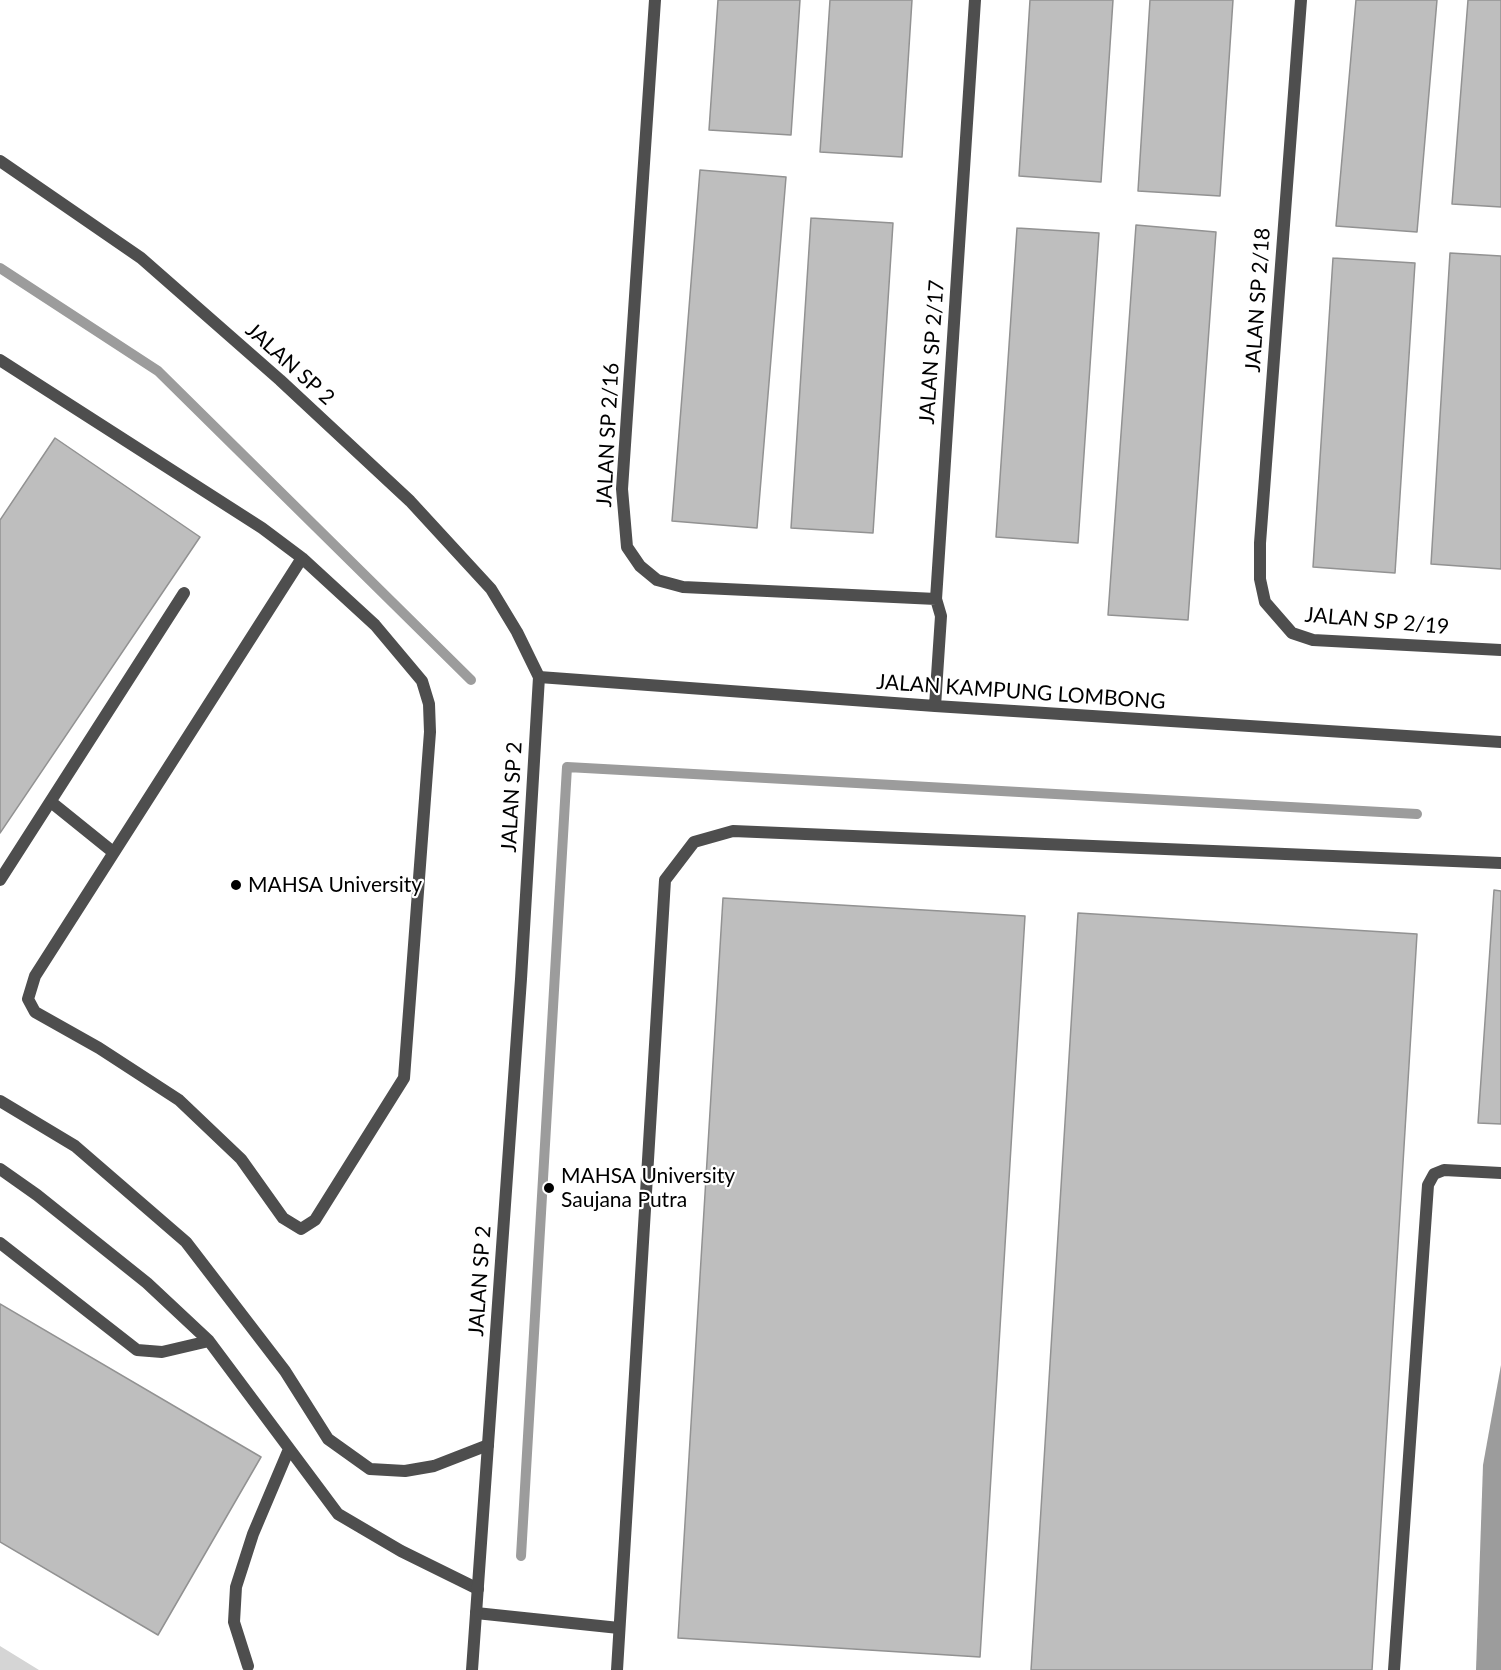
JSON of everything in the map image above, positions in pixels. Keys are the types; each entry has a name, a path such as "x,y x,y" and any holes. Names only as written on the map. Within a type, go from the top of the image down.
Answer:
{"street":[{"name":"JALAN SP 2/16","path":"655,0 622,489 627,547 640,566 657,580 683,587 936,599"},
{"name":"JALAN SP 2/17","path":"935,706 941,616 936,599 975,0"},
{"name":"JALAN SP 2/18","path":"1265,602 1260,579 1260,543 1301,0"},
{"name":"JALAN SP 2","path":"0,162 141,258 280,380 410,501 491,589 517,632 539,677 472,1670"},
{"path":"0,360 262,528 302,558 375,625 422,681 429,704 430,732 404,1078 315,1220 302,1229 282,1218 241,1159 179,1100 99,1048 35,1012 28,999 35,976 302,558"},
{"path":"0,880 184,593"},
{"name":"JALAN SP 2/19","path":"1265,602 1292,633 1313,640 1501,650"},
{"name":"JALAN KAMPUNG LOMBONG","path":"539,677 935,706 1501,742"},
{"path":"51,802 113,852"},
{"path":"616,1670 665,880 694,842 733,831 1501,862"},
{"path":"0,1101 75,1146 186,1242 285,1371 328,1439 370,1469 405,1471 434,1466 488,1446"},
{"path":"0,1169 37,1195 147,1283 209,1341 338,1514 401,1551 478,1589"},
{"path":"1394,1670 1428,1185 1434,1174 1444,1170 1501,1173"},
{"path":"0,1243 137,1350 162,1352 209,1341"},
{"path":"248,1666 234,1622 236,1587 253,1534 289,1449"},
{"path":"476,1613 619,1628"}],"shaded area":[{"path":"1501,1365 1501,1670 1476,1670 1483,1465"},
{"path":"0,1646 39,1670 0,1670"}],"building":[{"path":"718,0 800,0 791,135 709,130"},
{"path":"830,0 912,0 902,157 820,152"},
{"path":"1030,0 1113,0 1101,182 1019,176"},
{"path":"1150,0 1233,0 1220,196 1138,191"},
{"path":"1356,0 1437,0 1417,232 1336,226"},
{"path":"1468,0 1501,0 1501,207 1452,204"},
{"path":"700,170 786,177 757,528 672,521"},
{"path":"811,218 893,223 873,533 791,528"},
{"path":"1136,225 1216,232 1188,620 1108,615"},
{"path":"1017,228 1099,233 1078,543 996,537"},
{"path":"1450,253 1501,256 1501,569 1431,564"},
{"path":"1333,258 1415,263 1395,573 1313,567"},
{"path":"55,438 200,537 0,833 0,520"},
{"path":"1494,890 1501,891 1501,1124 1478,1123"},
{"path":"723,898 1025,916 980,1657 678,1638"},
{"path":"1078,913 1417,934 1372,1670 1031,1670"},
{"path":"0,1304 261,1457 158,1635 0,1542"}],"waterway":[{"path":"0,268 158,371 471,680"},
{"path":"521,1556 567,767 1417,814"}],"place":[{"name":"MAHSA University","path":"236,885"},
{"name":"MAHSA University Saujana Putra","path":"549,1188"}]}
